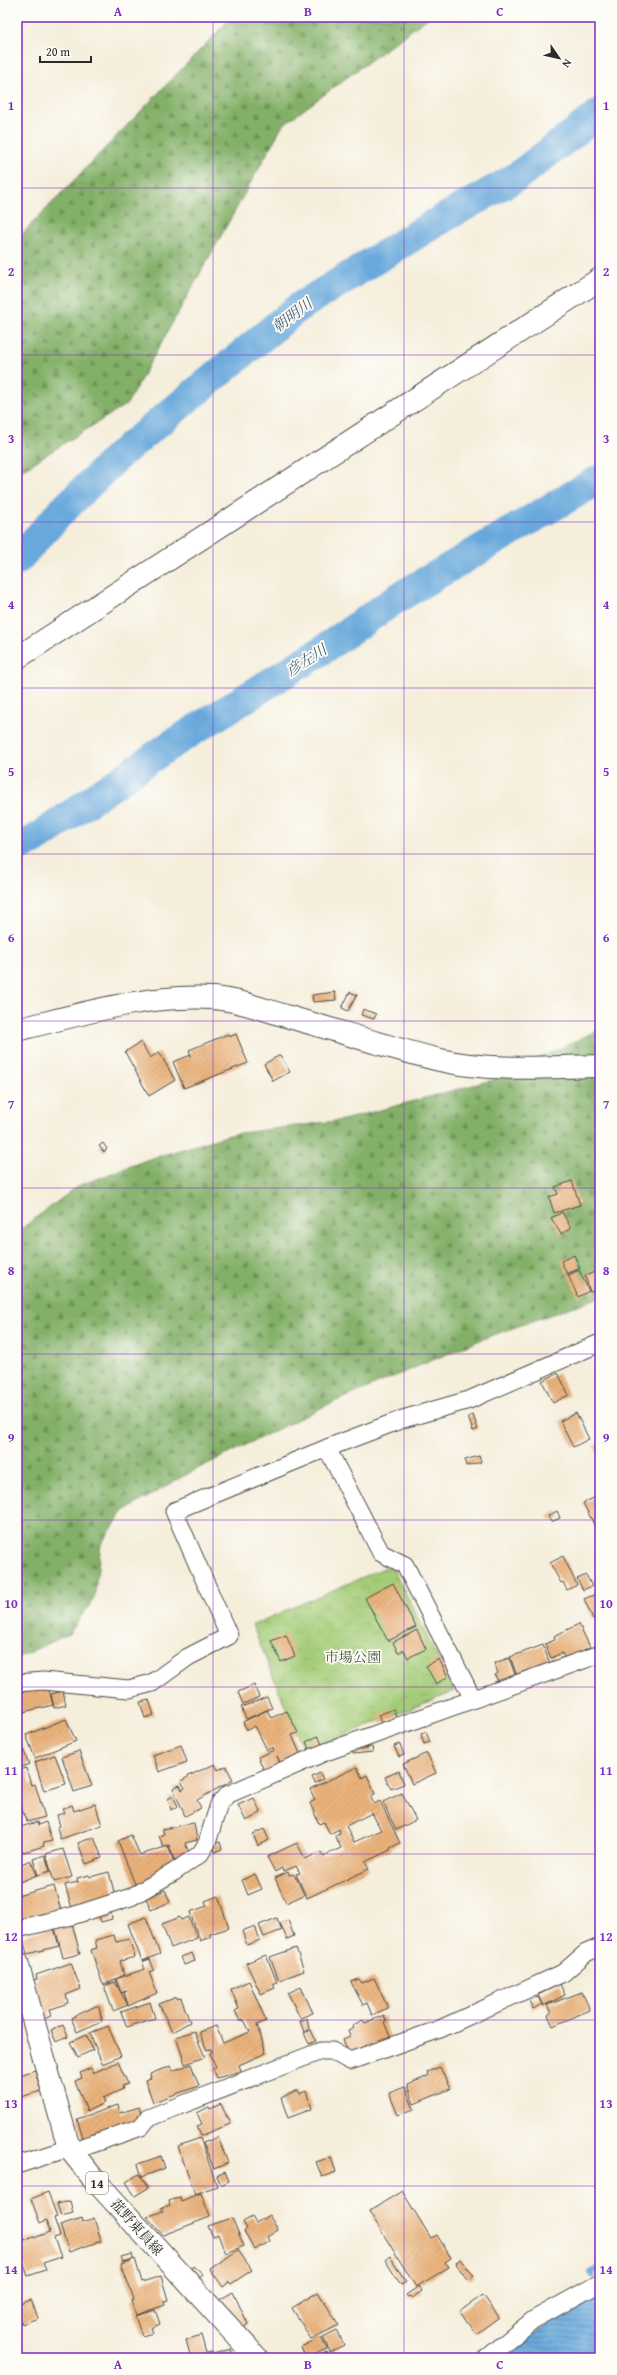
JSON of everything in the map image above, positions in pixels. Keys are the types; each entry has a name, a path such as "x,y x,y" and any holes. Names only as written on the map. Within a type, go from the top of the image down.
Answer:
{"street":[{"path":"17,658 600,279"},
{"path":"17,1030 94,1011 155,999 183,997 215,998 276,1013 448,1061 477,1066 600,1066"},
{"path":"17,1683 43,1681 128,1689 152,1683 188,1657 229,1636 174,1511 327,1448 403,1419 469,1400 600,1343"},
{"path":"327,1448 381,1552 405,1564 473,1699"},
{"path":"17,1929 72,1916 131,1897 174,1872 200,1854 207,1843 219,1804 227,1795 323,1753 600,1654"},
{"path":"17,2165 71,2151 141,2127 148,2118 321,2051 332,2051 350,2061 440,2029 563,1973 586,1953 600,1947"},
{"name":"菰野東員線","path":"17,1962 71,2151 92,2177 257,2358"},
{"path":"487,2358 532,2320 600,2283"}],"green space":[{"path":"232,17 429,17 283,125 127,404 17,473 17,239"},
{"path":"600,1029 600,1297 485,1338 327,1405 189,1473 124,1511 101,1544 94,1599 69,1634 17,1658 17,1232 78,1186 149,1159 233,1134 343,1120 496,1079"},
{"name":"市場公園","path":"391,1565 455,1691 304,1751 252,1625"}],"water":[{"path":"600,2295 600,2358 502,2358 532,2334"}],"building":[{"path":"335,992 336,1000 313,1002 312,995"},
{"path":"350,992 357,995 348,1011 342,1008"},
{"path":"363,1009 376,1014 374,1019 361,1015"},
{"path":"228,1034 229,1037 236,1034 248,1063 184,1088 173,1062 191,1055 189,1050"},
{"path":"141,1042 150,1058 159,1052 175,1080 149,1096 125,1052"},
{"path":"280,1055 290,1072 273,1081 264,1064"},
{"path":"103,1143 107,1149 104,1152 99,1146"},
{"path":"572,1181 580,1205 554,1213 549,1197 558,1194 555,1187"},
{"path":"562,1212 571,1228 561,1234 551,1218"},
{"path":"574,1255 580,1268 567,1274 561,1261"},
{"path":"579,1270 589,1291 578,1297 568,1275"},
{"path":"597,1271 600,1288 590,1292 585,1276"},
{"path":"558,1373 569,1395 553,1403 542,1381"},
{"path":"576,1413 589,1439 573,1447 560,1421"},
{"path":"473,1415 478,1429 473,1431 468,1417"},
{"path":"600,1443 600,1458 594,1446"},
{"path":"479,1456 481,1462 466,1466 465,1460"},
{"path":"600,1495 600,1536 583,1503"},
{"path":"557,1511 560,1518 551,1522 548,1516"},
{"path":"563,1556 577,1585 567,1590 563,1582 561,1583 550,1563"},
{"path":"586,1575 592,1586 583,1590 577,1579"},
{"path":"393,1583 416,1627 388,1641 365,1598"},
{"path":"600,1592 600,1615 593,1619 584,1599"},
{"path":"579,1624 590,1647 565,1659 562,1653 551,1658 545,1644 555,1640 554,1636"},
{"path":"417,1630 426,1649 408,1658 404,1650 398,1653 393,1642"},
{"path":"286,1635 295,1656 281,1662 271,1641"},
{"path":"543,1645 550,1664 517,1676 510,1657"},
{"path":"509,1658 516,1677 501,1682 501,1680 498,1681 495,1675 498,1673 494,1663"},
{"path":"439,1659 448,1677 436,1684 426,1666"},
{"path":"254,1685 259,1697 243,1704 238,1692"},
{"path":"48,1687 53,1705 19,1713 17,1693"},
{"path":"63,1691 66,1705 54,1708 51,1694"},
{"path":"267,1697 272,1708 246,1719 241,1707"},
{"path":"149,1700 154,1715 145,1718 140,1702"},
{"path":"394,1709 396,1717 381,1723 378,1715"},
{"path":"267,1710 271,1718 287,1711 298,1733 292,1735 301,1756 265,1772 258,1757 274,1750 273,1747 267,1750 255,1726 247,1730 243,1722"},
{"path":"66,1719 76,1741 35,1758 26,1735"},
{"path":"426,1732 430,1742 424,1744 421,1734"},
{"path":"318,1736 322,1744 310,1750 306,1742"},
{"path":"400,1744 404,1755 399,1757 394,1746"},
{"path":"181,1745 187,1762 159,1772 153,1755"},
{"path":"22,1746 29,1764 17,1769 17,1748"},
{"path":"372,1747 373,1752 353,1754 353,1750"},
{"path":"79,1751 92,1786 74,1792 62,1757"},
{"path":"427,1753 436,1773 412,1784 403,1764"},
{"path":"55,1755 66,1784 44,1791 35,1762"},
{"path":"215,1764 218,1770 226,1766 233,1780 197,1800 201,1808 185,1816 173,1788 180,1785 182,1790 185,1788 181,1781 188,1776"},
{"path":"357,1767 362,1778 367,1775 375,1794 370,1796 374,1804 380,1801 400,1843 390,1848 390,1850 365,1862 369,1869 307,1898 296,1874 300,1873 296,1866 283,1872 282,1868 275,1872 267,1857 297,1843 305,1859 321,1852 323,1856 341,1848 335,1835 340,1833 339,1829 330,1834 324,1822 319,1824 310,1803 315,1800 310,1789","holes":["372,1813 381,1830 354,1842 346,1826"]},
{"path":"26,1768 31,1785 35,1784 45,1817 27,1822 17,1796 17,1771"},
{"path":"399,1771 404,1784 391,1789 385,1777"},
{"path":"320,1773 323,1779 315,1783 312,1777"},
{"path":"402,1793 416,1820 396,1830 383,1802"},
{"path":"173,1796 178,1806 171,1810 168,1799"},
{"path":"254,1798 261,1813 246,1821 238,1805"},
{"path":"95,1804 102,1825 60,1839 57,1827 60,1826 57,1815 64,1813 62,1809 72,1805 74,1811"},
{"path":"37,1822 38,1825 46,1822 52,1841 43,1843 44,1846 17,1854 17,1828"},
{"path":"194,1823 197,1840 185,1843 190,1855 174,1860 169,1845 163,1846 159,1836 164,1834 162,1829"},
{"path":"264,1829 269,1840 258,1846 253,1834"},
{"path":"131,1835 140,1855 168,1846 176,1867 136,1887 118,1841"},
{"path":"94,1837 102,1858 86,1864 78,1843"},
{"path":"220,1842 222,1849 215,1852 212,1844"},
{"path":"63,1849 72,1877 54,1882 46,1854"},
{"path":"45,1855 50,1871 38,1875 33,1859"},
{"path":"30,1860 37,1875 17,1883 17,1866"},
{"path":"109,1872 115,1896 72,1908 65,1885 78,1882 77,1878 89,1875 90,1877"},
{"path":"288,1872 289,1875 293,1874 297,1879 304,1895 286,1903 275,1878"},
{"path":"255,1874 262,1889 248,1895 242,1880"},
{"path":"54,1886 61,1911 21,1922 17,1907 17,1896"},
{"path":"165,1890 170,1902 151,1910 146,1898"},
{"path":"218,1896 229,1928 210,1934 210,1937 200,1941 190,1912 207,1906 205,1901"},
{"path":"111,1912 112,1919 101,1922 99,1915"},
{"path":"146,1917 160,1954 142,1961 128,1924"},
{"path":"180,1917 181,1920 189,1917 197,1938 171,1948 162,1924"},
{"path":"277,1918 282,1930 264,1937 259,1925"},
{"path":"288,1920 294,1936 287,1939 280,1923"},
{"path":"72,1923 80,1954 63,1958 55,1927"},
{"path":"255,1926 260,1940 247,1945 242,1931"},
{"path":"54,1928 59,1946 27,1954 22,1936"},
{"path":"114,1935 116,1942 129,1939 135,1957 120,1961 124,1975 103,1985 91,1950 97,1948 95,1940"},
{"path":"296,1948 304,1971 279,1980 270,1957"},
{"path":"192,1953 195,1961 184,1965 181,1957"},
{"path":"266,1955 277,1982 273,1984 275,1988 261,1994 246,1963"},
{"path":"150,1959 154,1970 149,1972 157,1993 128,2006 124,1992 121,1993 116,1979 145,1969 142,1962"},
{"path":"71,1963 81,1989 66,1995 68,2003 49,2010 51,2016 44,2019 33,1980 37,1979 36,1975"},
{"path":"374,1978 388,2008 372,2015 367,2003 363,2005 351,1982 359,1979 362,1983"},
{"path":"249,1981 266,2021 257,2025 266,2053 239,2065 241,2071 217,2078 213,2068 216,2067 210,2053 212,2052 211,2049 207,2050 199,2032 216,2026 223,2043 250,2032 244,2020 240,2021 235,2011 239,2009 231,1989"},
{"path":"115,1982 128,2005 113,2011 104,1986"},
{"path":"560,1984 565,1995 543,2006 538,1995"},
{"path":"301,1987 313,2013 300,2018 288,1993"},
{"path":"582,1992 590,2010 553,2026 548,2015 551,2013 547,2005"},
{"path":"177,1997 178,1999 181,1998 190,2022 172,2032 159,2004"},
{"path":"538,1997 542,2004 533,2009 529,2001"},
{"path":"150,2002 155,2018 127,2027 121,2012"},
{"path":"96,2006 99,2007 102,2021 77,2032 71,2018"},
{"path":"384,2015 386,2021 384,2022 391,2039 349,2054 343,2039 350,2036 348,2031 354,2028 353,2025 363,2020 365,2023"},
{"path":"307,2018 309,2029 304,2032 300,2021"},
{"path":"63,2025 68,2037 56,2042 51,2030"},
{"path":"108,2026 121,2056 102,2064 90,2033"},
{"path":"311,2030 316,2041 309,2044 304,2033"},
{"path":"194,2031 205,2057 185,2064 176,2037"},
{"path":"86,2035 93,2050 78,2057 70,2042"},
{"path":"118,2062 128,2084 122,2086 123,2089 103,2098 105,2103 87,2111 75,2081 82,2078 80,2073 91,2068 93,2073"},
{"path":"191,2064 199,2086 153,2102 145,2080 151,2078 150,2074 170,2066 172,2071"},
{"path":"440,2067 450,2089 414,2104 407,2085 428,2076 427,2072"},
{"path":"35,2070 41,2091 17,2098 17,2076"},
{"path":"405,2087 414,2109 398,2115 389,2093"},
{"path":"297,2090 299,2094 306,2091 312,2109 288,2118 281,2098"},
{"path":"221,2104 230,2124 201,2136 197,2126 202,2124 197,2113 209,2107 210,2109"},
{"path":"118,2105 120,2113 139,2107 141,2114 138,2115 140,2119 83,2138 77,2119"},
{"path":"218,2137 228,2163 214,2169 203,2143"},
{"path":"200,2138 217,2186 195,2194 178,2146"},
{"path":"161,2156 165,2168 142,2177 138,2164"},
{"path":"331,2157 336,2172 322,2177 316,2162"},
{"path":"225,2172 229,2181 221,2185 217,2176"},
{"path":"139,2174 148,2188 135,2196 126,2182"},
{"path":"402,2191 431,2238 437,2235 451,2258 445,2262 449,2267 416,2287 369,2211"},
{"path":"48,2192 57,2217 54,2218 60,2236 54,2238 61,2257 43,2263 46,2270 28,2276 24,2265 17,2266 17,2235 20,2242 33,2236 34,2238 50,2232 46,2220 40,2223 31,2199"},
{"path":"201,2193 210,2217 163,2235 147,2217 163,2211 161,2208 170,2205 169,2201 180,2197 181,2201"},
{"path":"70,2201 73,2213 61,2216 57,2204"},
{"path":"269,2215 278,2230 267,2237 269,2241 255,2250 244,2231 247,2229 243,2222 252,2217 256,2223"},
{"path":"82,2218 83,2222 94,2218 101,2241 69,2252 60,2225"},
{"path":"232,2218 244,2246 226,2253 218,2235 213,2237 208,2226"},
{"path":"238,2250 252,2270 231,2284 229,2282 223,2287 210,2269"},
{"path":"132,2254 133,2259 123,2262 121,2257"},
{"path":"390,2256 406,2282 401,2285 385,2260"},
{"path":"135,2259 142,2282 161,2276 168,2300 164,2301 165,2305 136,2315 131,2300 134,2299 121,2264"},
{"path":"460,2259 474,2276 469,2280 455,2264"},
{"path":"193,2266 203,2275 198,2279 190,2270"},
{"path":"419,2286 422,2291 412,2298 406,2295"},
{"path":"233,2292 248,2324 243,2328 219,2300"},
{"path":"318,2292 339,2325 311,2339 292,2308"},
{"path":"483,2295 499,2317 476,2334 460,2311"},
{"path":"31,2300 38,2318 22,2324 21,2321 17,2323 17,2305"},
{"path":"155,2310 160,2324 151,2328 153,2333 142,2336 135,2316"},
{"path":"337,2330 344,2345 330,2352 323,2337"},
{"path":"201,2335 206,2353 212,2352 213,2354 231,2349 234,2358 191,2358 186,2340"},
{"path":"321,2337 327,2349 306,2358 301,2347"},
{"path":"327,2352 330,2358 313,2358"}],"waterway":[{"name":"朝明川","path":"17,560 61,512 118,456 299,307 435,223 515,178 600,113"},
{"name":"彦左川","path":"17,846 34,840 172,744 321,651 399,597 600,479"},
{"path":"592,2275 590,2273 600,2266"}]}
